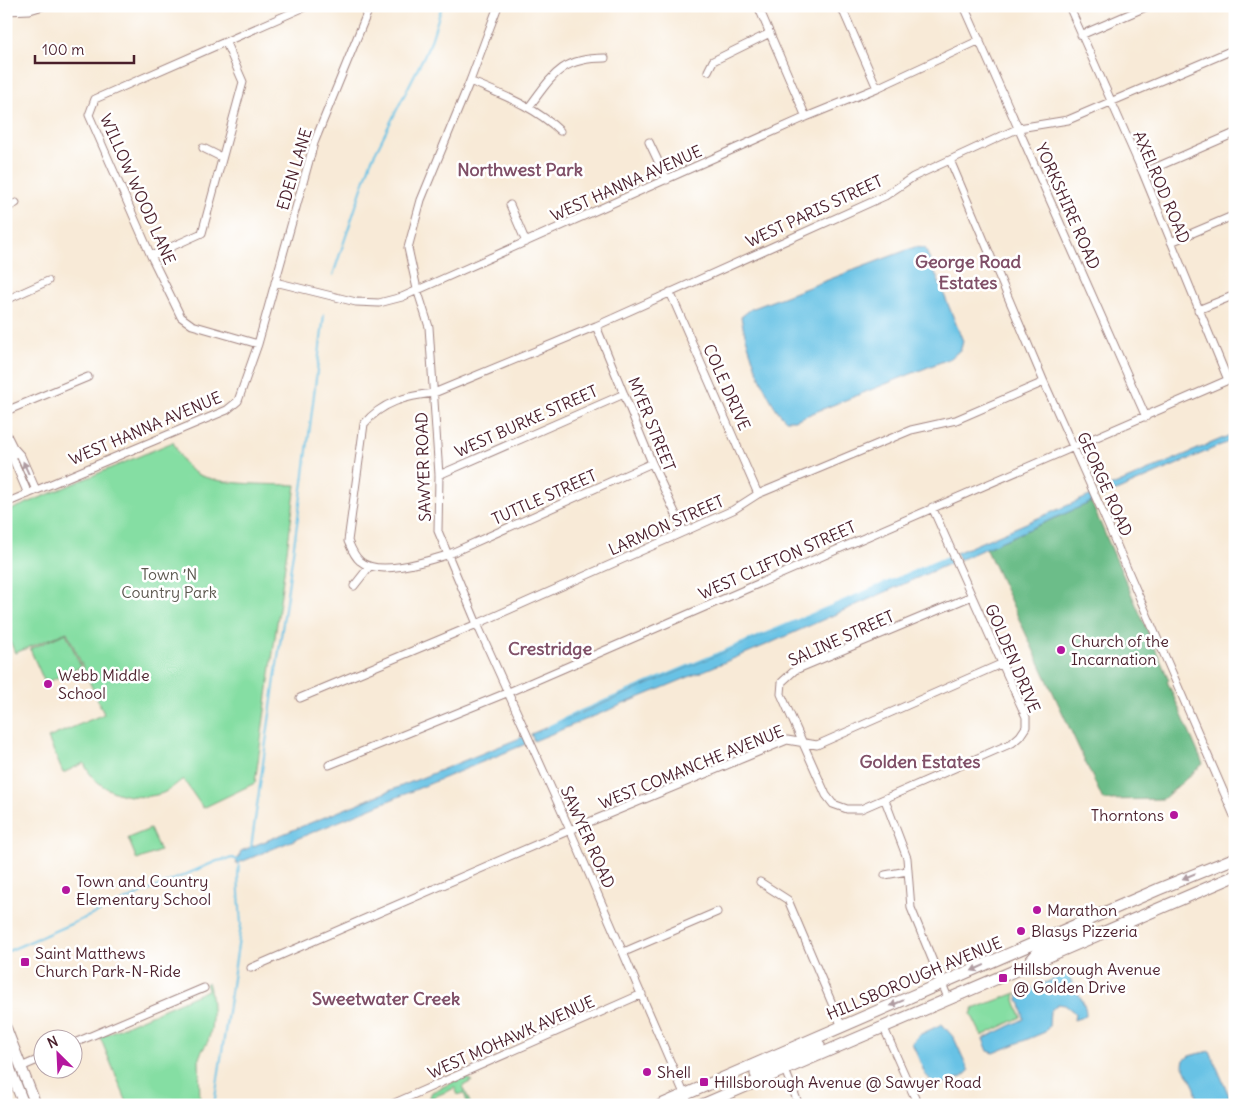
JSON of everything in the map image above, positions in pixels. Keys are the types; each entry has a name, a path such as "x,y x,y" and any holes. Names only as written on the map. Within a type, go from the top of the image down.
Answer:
{"main road":[{"name":"HILLSBOROUGH AVENUE","path":"661,1105 687,1099 792,1048 1086,920 1235,858"},
{"name":"HILLSBOROUGH AVENUE","path":"702,1105 1235,876"},
{"path":"1029,963 1041,949 1085,930 1086,920"},
{"path":"785,1070 796,1055 855,1029 866,1017"},
{"path":"7,1032 36,1105"},
{"path":"734,1091 743,1080 782,1062 792,1048"},
{"path":"6,1059 24,1105"}],"street":[{"path":"6,11 30,10 43,6"},
{"name":"WILLOW WOOD LANE","path":"258,344 192,326 181,317 151,256 89,115 95,99 307,6"},
{"name":"EDEN LANE","path":"258,344 314,143 370,6"},
{"name":"SAWYER ROAD","path":"498,6 470,81 421,200 408,248 417,289 429,327 439,475 438,530 477,624 624,952 687,1099"},
{"path":"758,6 806,117"},
{"path":"841,6 877,88"},
{"name":"YORKSHIRE ROAD","path":"964,6 1146,417"},
{"name":"AXELROD ROAD","path":"1069,6 1110,102 1143,172 1198,310 1232,379"},
{"path":"1081,36 1148,6"},
{"path":"708,71 713,61 770,33"},
{"name":"WEST HANNA AVENUE","path":"276,282 356,302 379,303 402,297 806,117 877,88 980,40"},
{"path":"151,256 202,233 221,157 243,82 226,43"},
{"name":"WEST PARIS STREET","path":"369,566 360,562 348,541 364,424 375,410 408,395 434,393 596,326 885,196 914,177 1018,128 1068,120 1235,49"},
{"path":"529,107 557,70 587,58 605,58"},
{"path":"470,81 529,107 544,116 560,131"},
{"path":"1143,172 1235,133"},
{"path":"649,142 667,180"},
{"path":"203,148 221,157"},
{"name":"GEORGE ROAD","path":"950,160 1044,382 1088,478 1235,818"},
{"path":"6,208 16,204"},
{"path":"510,205 526,242"},
{"path":"1171,242 1235,215"},
{"path":"6,300 48,281"},
{"name":"COLE DRIVE","path":"670,292 758,494"},
{"path":"1198,310 1235,295"},
{"name":"MYER STREET","path":"596,326 652,464 684,532"},
{"name":"WEST HANNA AVENUE","path":"6,503 227,410 238,401 258,344"},
{"path":"6,411 88,377"},
{"name":"WEST CLIFTON STREET","path":"328,765 509,692 932,507 1232,379"},
{"name":"LARMON STREET","path":"300,698 477,624 684,532 733,510 758,494 911,430 956,420 1044,382"},
{"name":"WEST BURKE STREET","path":"439,475 624,394"},
{"path":"6,433 13,460 28,494"},
{"path":"10,449 21,456 36,490"},
{"name":"TUTTLE STREET","path":"369,566 410,565 447,555 652,464"},
{"name":"GOLDEN DRIVE","path":"885,800 1012,743 1026,727 1026,717 1004,664 932,507"},
{"path":"354,586 369,566"},
{"name":"SALINE STREET","path":"885,800 861,809 847,809 833,804 826,796 781,694 782,682 795,670 972,596"},
{"name":"WEST COMANCHE AVENUE","path":"251,968 570,830 787,740 817,745 1004,664"},
{"path":"885,800 906,858 911,908 948,998"},
{"path":"885,875 907,871"},
{"path":"760,882 788,900 842,1027"},
{"path":"624,952 717,912"},
{"path":"82,1040 204,988"},
{"name":"WEST MOHAWK AVENUE","path":"390,1105 642,994"},
{"path":"883,1026 918,1105"},
{"path":"22,1067 32,1062"},
{"path":"785,1070 799,1105"}],"green space":[{"name":"Town ’N Country Park","path":"173,442 186,465 201,476 227,482 296,485 255,783 203,808 183,779 163,793 138,797 106,788 97,781 84,763 63,773 48,738 104,714 67,632 15,653 9,639 6,640 6,512"},
{"path":"1091,502 1169,680 1167,681 1203,764 1163,799 1103,800 986,548"},
{"path":"66,633 81,667 45,683 30,649"},
{"path":"150,829 160,851 137,860 128,838"},
{"path":"208,982 212,1003 212,1020 208,1041 199,1058 200,1105 128,1105 100,1037 208,990 206,984"},
{"path":"1016,993 1015,1000 1021,1017 982,1036 971,1014 973,1009"},
{"path":"464,1077 472,1081 463,1086 471,1105 468,1105 464,1093 458,1095 455,1088 429,1099 432,1092"}],"water":[{"path":"915,247 925,248 963,341 961,349 951,358 795,420 786,420 771,401 764,387 747,342 741,317 751,309"},
{"path":"1235,433 1235,439 1100,498 1098,492"},
{"path":"1092,495 1094,501 959,560 956,553"},
{"path":"950,556 953,562 766,645 534,741 531,734"},
{"path":"525,736 528,743 236,864 241,851"},
{"path":"1065,974 1069,975 1082,1000 1086,1016 1074,1020 1075,1013 1065,1005 1058,1004 1050,1011 1049,1026 1045,1032 994,1053 988,1051 983,1039 1024,1019 1021,1004 1018,1000 1019,994"},
{"path":"942,1024 954,1038 969,1071 962,1077 936,1086 925,1074 912,1043 919,1035"},
{"path":"1210,1051 1233,1105 1198,1105 1195,1088 1183,1064 1184,1060 1189,1056"}],"waterway":[{"path":"333,275 371,161 430,44 442,6"},
{"path":"251,848 303,482 324,315"},
{"path":"548,727 576,713 950,556"},
{"path":"6,952 217,861 233,858 239,861"},
{"path":"214,1105 241,925 239,862"}],"place":[{"name":"Church of the Incarnation","path":"1061,650"},
{"name":"Webb Middle School","path":"48,684"},
{"name":"Thorntons","path":"1174,815"},
{"name":"Town and Country Elementary School","path":"66,890"},
{"name":"Marathon","path":"1037,910"},
{"name":"Blasys Pizzeria","path":"1021,931"},
{"name":"Saint Matthews Church Park-N-Ride","path":"25,962"},
{"name":"Hillsborough Avenue @ Golden Drive","path":"1003,978"},
{"name":"Shell","path":"647,1072"},
{"name":"Hillsborough Avenue @ Sawyer Road","path":"704,1082"}],"district":[{"name":"Northwest Park","path":"520,170"},
{"name":"George Road Estates","path":"968,272"},
{"name":"Crestridge","path":"550,649"},
{"name":"Golden Estates","path":"920,762"},
{"name":"Sweetwater Creek","path":"386,999"}]}
